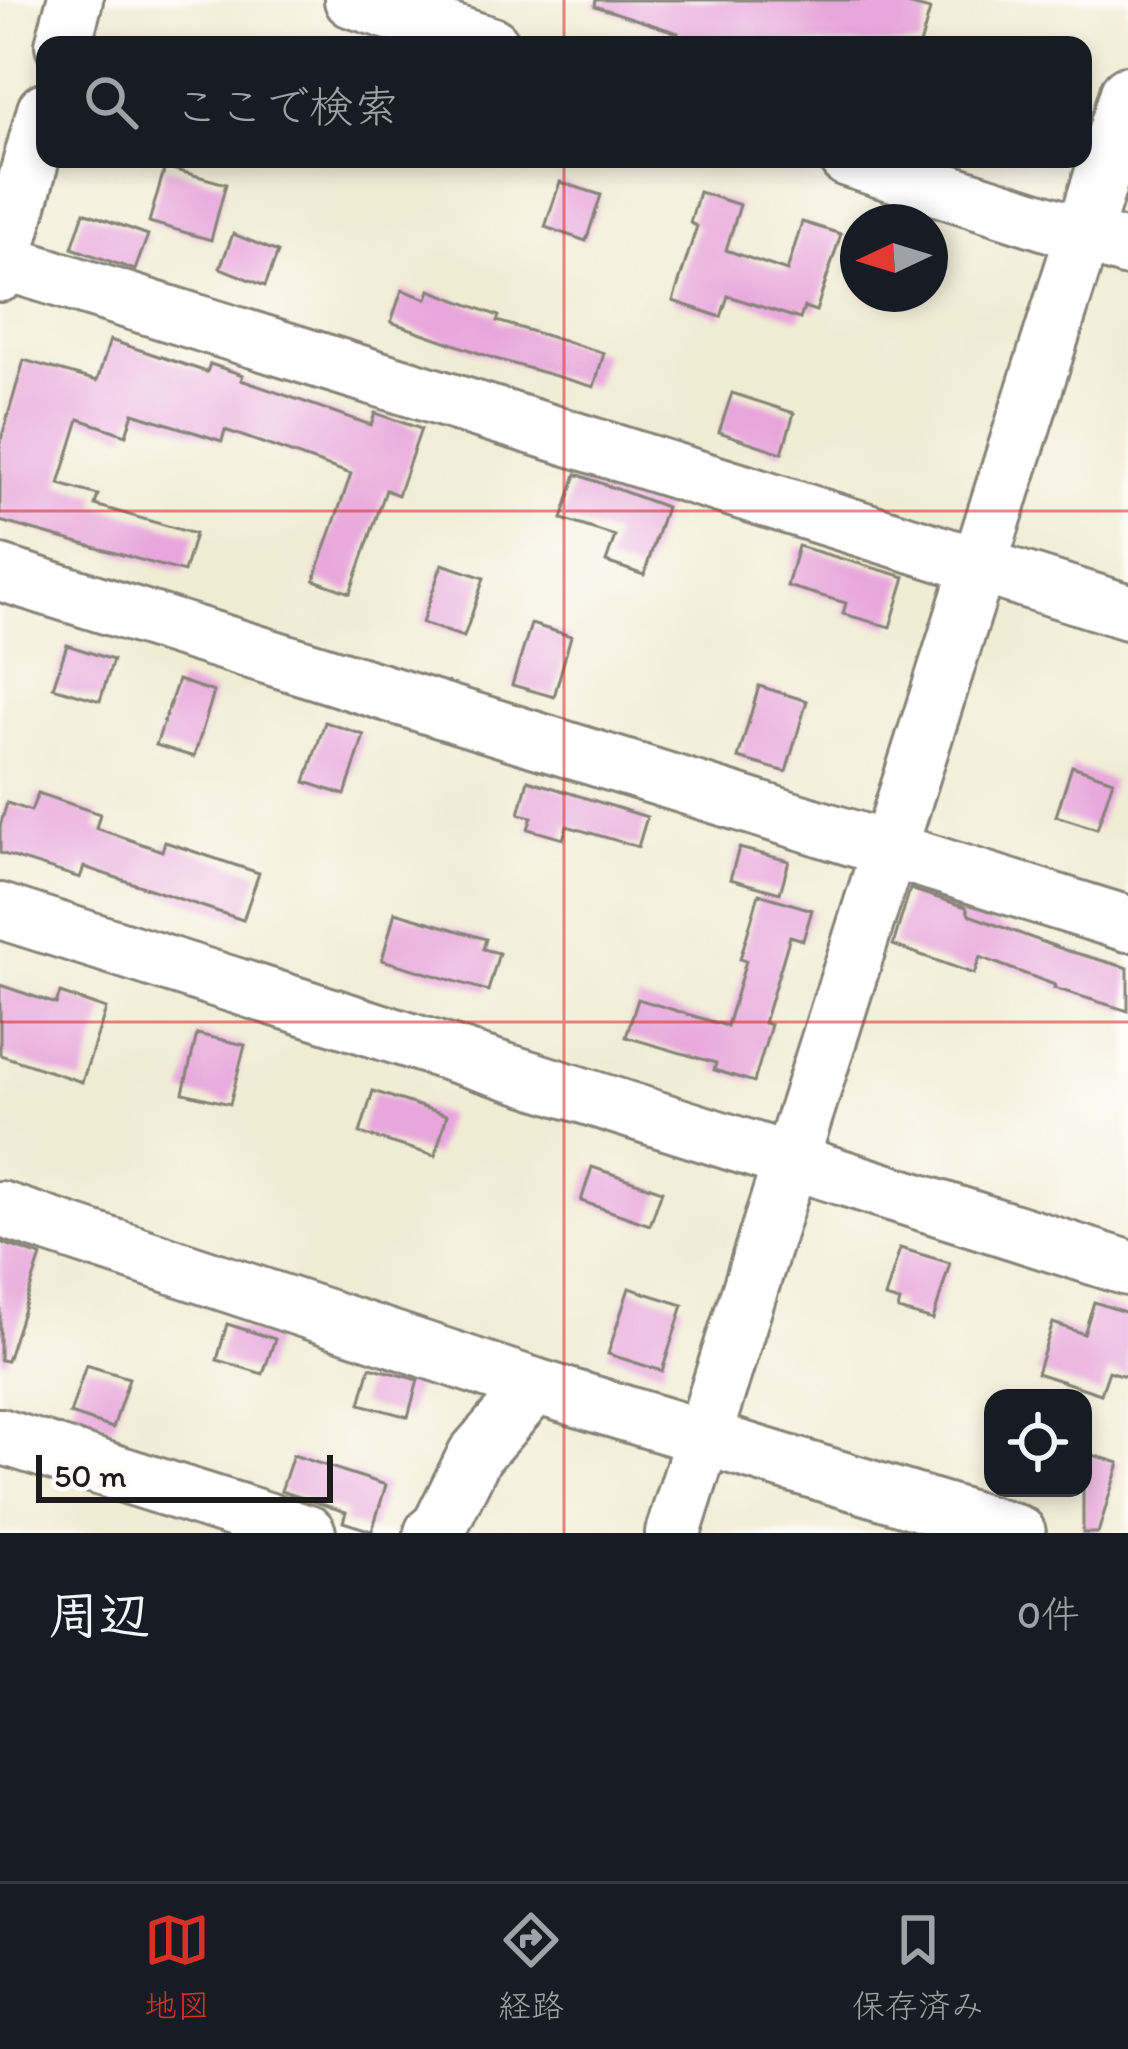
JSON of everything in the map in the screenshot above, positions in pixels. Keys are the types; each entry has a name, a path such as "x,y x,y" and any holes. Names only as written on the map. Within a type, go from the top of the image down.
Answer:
{"street":[{"path":"65,36 75,0"},
{"path":"352,0 464,36"},
{"path":"673,1533 977,565 1105,242 1128,93"},
{"path":"36,142 1,266 1128,612"},
{"path":"875,168 1105,242"},
{"path":"0,573 1128,924"},
{"path":"0,911 1128,1268"},
{"path":"0,1209 536,1386 1018,1533"},
{"path":"432,1533 440,1526 475,1455 536,1386"},
{"path":"0,1436 308,1533"}],"building":[{"path":"596,0 893,0 930,10 923,36 677,36 595,6"},
{"path":"165,168 226,184 211,240 149,222"},
{"path":"560,182 601,195 586,241 545,227"},
{"path":"699,192 740,205 726,250 787,271 802,222 840,234 816,311 804,307 800,319 728,296 721,317 673,301 697,226 690,223"},
{"path":"84,212 148,235 135,270 72,248"},
{"path":"233,234 278,252 265,286 220,268"},
{"path":"402,290 427,299 430,290 499,316 497,321 604,353 594,387 391,322"},
{"path":"110,340 207,372 210,364 243,375 241,380 371,425 375,413 421,429 398,495 386,490 350,593 314,580 351,474 225,430 222,441 133,413 126,435 79,419 59,484 98,495 95,505 195,534 184,572 0,521 0,443 24,360 97,381"},
{"path":"732,393 794,413 782,453 719,432"},
{"path":"576,474 666,507 644,575 606,562 615,536 562,519"},
{"path":"798,546 905,577 890,627 843,614 846,603 787,586"},
{"path":"442,564 484,578 464,637 422,623"},
{"path":"531,624 571,636 554,697 512,685"},
{"path":"67,645 113,660 100,701 53,687"},
{"path":"178,680 214,692 194,757 156,745"},
{"path":"759,686 807,701 786,772 738,758"},
{"path":"325,722 364,735 345,795 305,782"},
{"path":"1072,766 1113,780 1097,829 1056,816"},
{"path":"528,780 647,817 638,847 567,826 563,839 528,829 532,817 519,814"},
{"path":"38,793 100,814 96,828 162,851 165,842 259,873 243,920 84,867 80,878 0,853 0,826 7,803 31,811"},
{"path":"739,848 789,861 780,893 730,879"},
{"path":"910,889 966,907 969,915 1065,950 1128,968 1128,1011 1054,988 980,957 974,974 893,945"},
{"path":"759,894 812,910 803,940 790,936 764,1023 771,1025 754,1082 714,1070 716,1063 626,1037 638,999 727,1026"},
{"path":"395,912 486,939 483,949 499,953 488,991 382,960"},
{"path":"0,985 56,1004 60,993 106,1009 82,1082 0,1055"},
{"path":"197,1034 245,1045 230,1104 183,1093"},
{"path":"373,1091 447,1115 435,1156 360,1133"},
{"path":"592,1167 662,1191 650,1225 581,1201"},
{"path":"0,1242 41,1256 7,1361 0,1360"},
{"path":"900,1248 950,1263 933,1320 898,1310 900,1302 885,1298"},
{"path":"629,1288 683,1305 662,1371 608,1354"},
{"path":"1094,1302 1128,1313 1128,1377 1109,1371 1101,1394 1037,1373 1053,1323 1084,1334"},
{"path":"227,1324 275,1339 263,1374 217,1360"},
{"path":"86,1365 129,1378 113,1428 70,1414"},
{"path":"370,1367 418,1380 408,1417 360,1404"},
{"path":"293,1455 386,1485 372,1531 343,1522 346,1512 281,1491"},
{"path":"1092,1455 1119,1463 1098,1533 1083,1533 1083,1497 1092,1497"}]}
